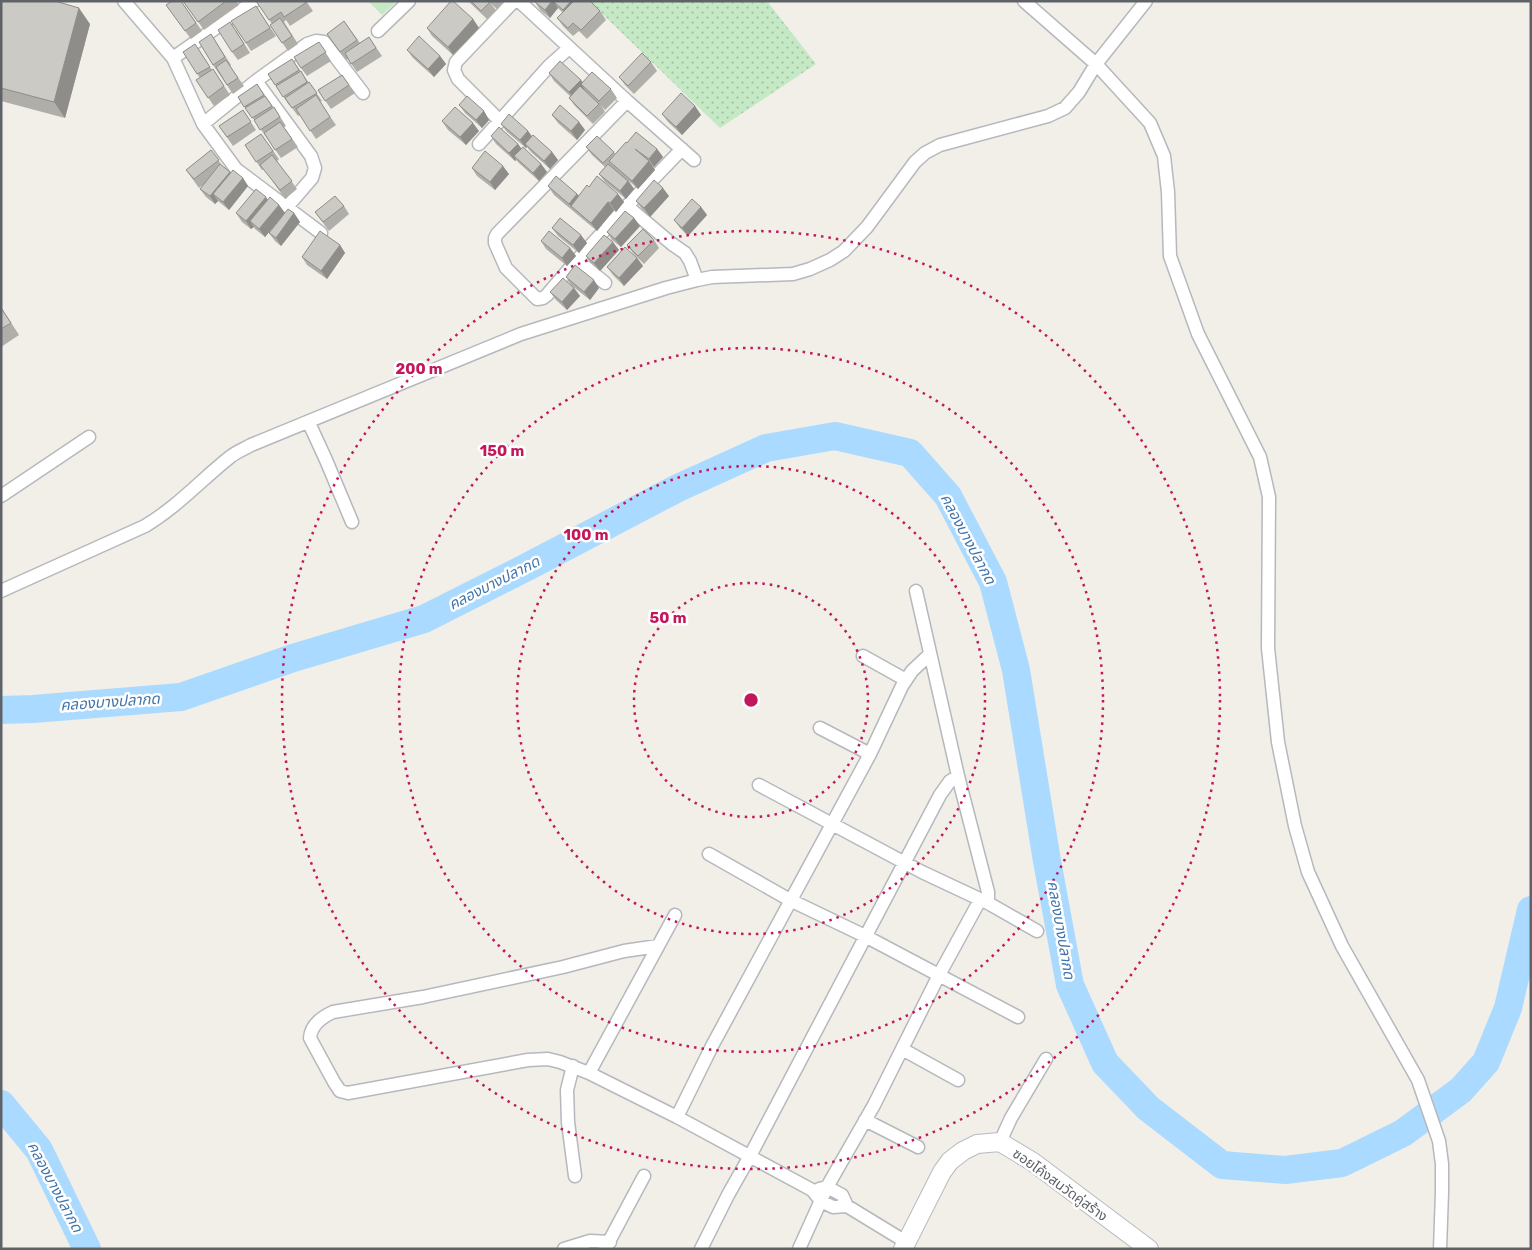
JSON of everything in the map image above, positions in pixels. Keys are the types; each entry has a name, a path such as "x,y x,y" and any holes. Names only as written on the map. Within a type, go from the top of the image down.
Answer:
{"street":[{"path":"124,1 173,58 203,124 236,169 321,233"},
{"path":"378,31 409,1"},
{"path":"500,121 458,79 454,70 456,62 514,1"},
{"path":"519,1 627,102 694,160"},
{"path":"1024,1 1096,64 1150,123 1164,156 1168,192 1170,256 1198,334 1260,457 1269,497 1268,648 1277,733 1295,826 1308,872 1342,946 1418,1080 1439,1141 1442,1164 1440,1249"},
{"path":"1,591 145,526 166,513 232,456 251,446 521,334 696,280 712,277 793,274 830,260 844,251 867,227 925,152 940,145 1048,116 1065,108 1079,92 1096,64 1146,1"},
{"path":"173,58 245,4"},
{"path":"203,124 256,81 307,44 316,41 324,42 363,93"},
{"path":"479,144 549,66 569,48"},
{"path":"256,81 311,156 315,168 312,178 286,207"},
{"path":"627,102 495,238 494,243 506,268 538,299 547,295 577,260 682,149"},
{"path":"627,206 685,253 690,261 696,280"},
{"path":"577,260 605,282"},
{"path":"309,423 352,522"},
{"path":"1,496 89,437"},
{"path":"799,1249 827,1186 865,1120 939,975 984,902 988,892 958,776 916,591"},
{"path":"678,1117 712,1046 870,754 906,680 912,671 930,654"},
{"path":"863,656 906,680"},
{"path":"820,728 870,754"},
{"path":"700,1249 940,795 950,781 958,776"},
{"path":"759,785 1037,931"},
{"path":"709,854 790,900 865,936 1018,1017"},
{"path":"589,1073 675,915"},
{"path":"658,946 632,949 563,967 423,997 333,1012 324,1016 311,1031 310,1038 340,1091 348,1093 528,1060 548,1059 573,1066 678,1117 750,1156 812,1190 820,1201 833,1207 847,1206"},
{"path":"902,1049 958,1080"},
{"path":"1000,1142 1011,1118 1046,1060"},
{"path":"573,1066 567,1090 568,1122 575,1176"},
{"path":"865,1120 918,1147"},
{"name":"ซอยโค้งสนวัดคู่สร้าง","path":"904,1245 942,1172 950,1161 963,1150 977,1144 1000,1142 1033,1162 1149,1249"},
{"path":"564,1249 590,1241 608,1245 644,1176"},
{"path":"812,1190 827,1186 842,1194 847,1206 904,1245"}],"green space":[{"path":"368,1 395,1 396,2 382,15"},
{"path":"589,1 767,1 816,64 720,128"}],"building":[{"path":"1,1 55,1 79,8 54,102 1,88"},
{"path":"172,1 181,1 196,23 185,31 166,5"},
{"path":"183,1 226,1 198,22"},
{"path":"256,1 307,2 284,17 281,12 269,20"},
{"path":"451,1 473,19 448,47 427,28"},
{"path":"471,1 489,1 490,2 481,11"},
{"path":"536,1 552,1 545,10"},
{"path":"555,1 571,1 563,10"},
{"path":"574,1 590,1 600,11 581,30 573,23 568,28 557,18"},
{"path":"256,6 270,28 246,43 231,21"},
{"path":"280,18 292,36 282,43 270,25"},
{"path":"344,21 357,40 340,52 327,34"},
{"path":"230,22 244,44 232,52 218,30"},
{"path":"211,34 225,57 213,65 199,42"},
{"path":"419,36 440,56 428,69 407,50"},
{"path":"369,37 376,48 351,64 345,53"},
{"path":"319,42 326,52 301,68 294,57"},
{"path":"195,44 210,67 197,74 183,52"},
{"path":"642,53 651,62 628,86 619,77"},
{"path":"292,59 299,70 275,85 268,74"},
{"path":"226,60 238,78 227,85 216,67"},
{"path":"560,61 581,80 569,92 549,73"},
{"path":"213,69 224,86 208,98 196,80"},
{"path":"301,71 307,82 283,97 276,86"},
{"path":"592,72 611,89 599,101 581,84"},
{"path":"342,75 349,85 325,101 318,90"},
{"path":"309,82 317,93 292,108 285,98"},
{"path":"257,84 264,95 244,107 238,97"},
{"path":"580,86 599,104 587,116 569,98"},
{"path":"681,93 695,106 676,127 662,114"},
{"path":"316,95 330,117 310,131 296,109"},
{"path":"265,96 272,106 252,118 245,108"},
{"path":"467,96 484,111 476,120 459,105"},
{"path":"560,105 579,122 571,131 552,115"},
{"path":"274,107 280,117 260,130 254,120"},
{"path":"455,107 473,123 460,137 442,121"},
{"path":"243,110 251,122 227,137 219,126"},
{"path":"509,114 528,131 520,140 501,124"},
{"path":"280,122 292,139 275,150 264,133"},
{"path":"499,127 518,144 509,153 491,136"},
{"path":"636,132 657,149 649,159 635,149 649,161 632,181 609,161"},
{"path":"261,134 273,151 256,162 245,145"},
{"path":"533,135 552,152 544,161 525,144"},
{"path":"597,136 614,152 603,163 586,147"},
{"path":"523,147 541,164 533,173 514,156"},
{"path":"211,150 219,160 194,179 186,170"},
{"path":"485,151 503,166 490,182 472,168"},
{"path":"272,155 292,181 280,190 260,165"},
{"path":"220,164 230,172 210,196 200,189"},
{"path":"608,164 628,181 620,191 599,174"},
{"path":"233,170 243,178 223,202 213,194"},
{"path":"556,176 577,194 569,204 548,186"},
{"path":"597,176 618,194 610,203 608,202 591,223 571,206 587,185 589,187"},
{"path":"654,180 663,188 644,208 636,201"},
{"path":"256,189 266,197 246,221 236,213"},
{"path":"335,196 344,206 323,222 315,212"},
{"path":"270,197 279,205 259,229 250,221"},
{"path":"692,199 701,207 682,228 674,220"},
{"path":"288,209 294,213 276,238 269,233"},
{"path":"625,211 634,218 615,239 607,232"},
{"path":"560,218 581,235 573,245 552,228"},
{"path":"643,229 654,240 638,256 627,245"},
{"path":"320,231 340,245 321,271 302,257"},
{"path":"549,231 570,248 562,258 541,241"},
{"path":"604,235 613,242 594,263 586,256"},
{"path":"625,247 637,258 619,278 607,267"},
{"path":"575,265 594,280 584,292 566,277"},
{"path":"563,278 574,288 562,302 550,292"},
{"path":"1,308 11,323 1,329"}],"waterway":[{"name":"คลองบางปลากด","path":"1,710 181,697 293,658 424,619 678,488 766,448 835,436 910,453 948,496 993,582 1016,670 1047,861 1070,985 1105,1063 1148,1108 1222,1165 1285,1170 1342,1163 1403,1133 1461,1090 1486,1062 1508,1008 1531,910"},
{"name":"คลองบางปลากด","path":"1,1104 39,1150 87,1249"}]}
